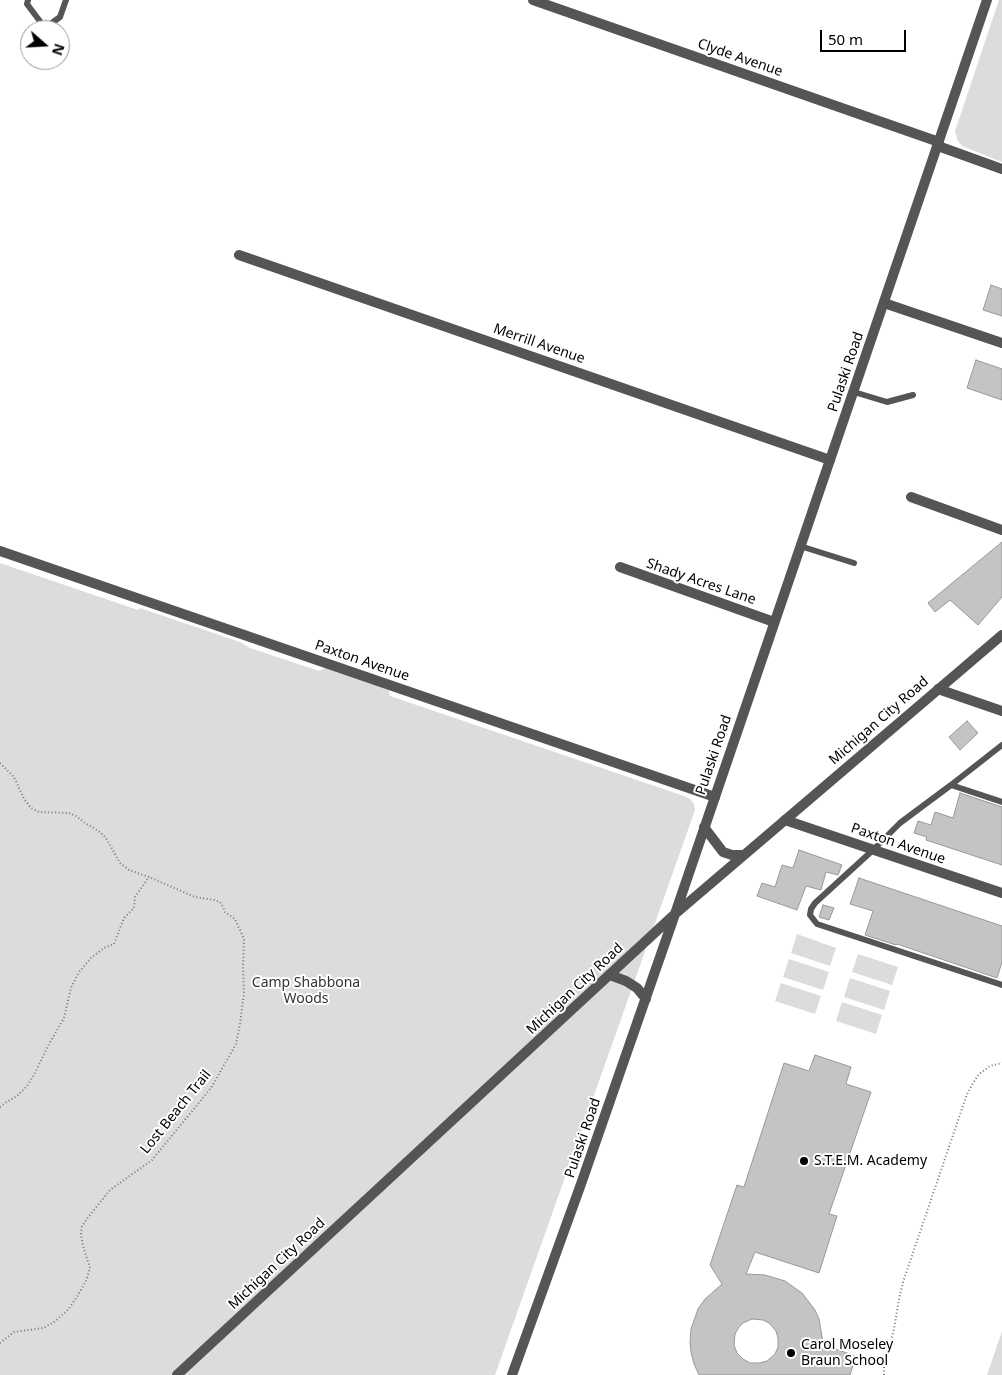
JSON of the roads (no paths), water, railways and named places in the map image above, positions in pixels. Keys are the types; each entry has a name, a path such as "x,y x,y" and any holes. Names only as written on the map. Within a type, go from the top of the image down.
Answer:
{"street":[{"name":"Clyde Avenue","path":"533,0 938,144 1002,169"},
{"name":"Pulaski Road","path":"512,1375 582,1184 646,999 987,0"},
{"name":"Merrill Avenue","path":"239,255 830,460"},
{"path":"884,303 1002,343"},
{"path":"911,497 1002,530"},
{"name":"Paxton Avenue","path":"0,551 714,797"},
{"name":"Shady Acres Lane","path":"620,567 774,622"},
{"name":"Michigan City Road","path":"177,1375 675,914 1002,635"},
{"path":"938,689 1002,711"},
{"name":"Paxton Avenue","path":"785,820 1002,893"},
{"path":"704,827 723,852 732,855 744,855"},
{"path":"610,975 626,981 637,988 646,999"}],"lane":[{"path":"28,0 27,4 45,28 60,17 66,0"},
{"path":"854,392 887,402 913,395"},
{"path":"800,546 854,563"},
{"path":"1002,745 900,823 815,903 810,915 817,924 1002,985"},
{"path":"951,785 1002,802"}],"place":[{"name":"S.T.E.M. Academy","path":"804,1161"},
{"name":"Carol Moseley Braun School","path":"791,1353"}],"park label":[{"name":"Camp Shabbona Woods","path":"306,992"}]}
